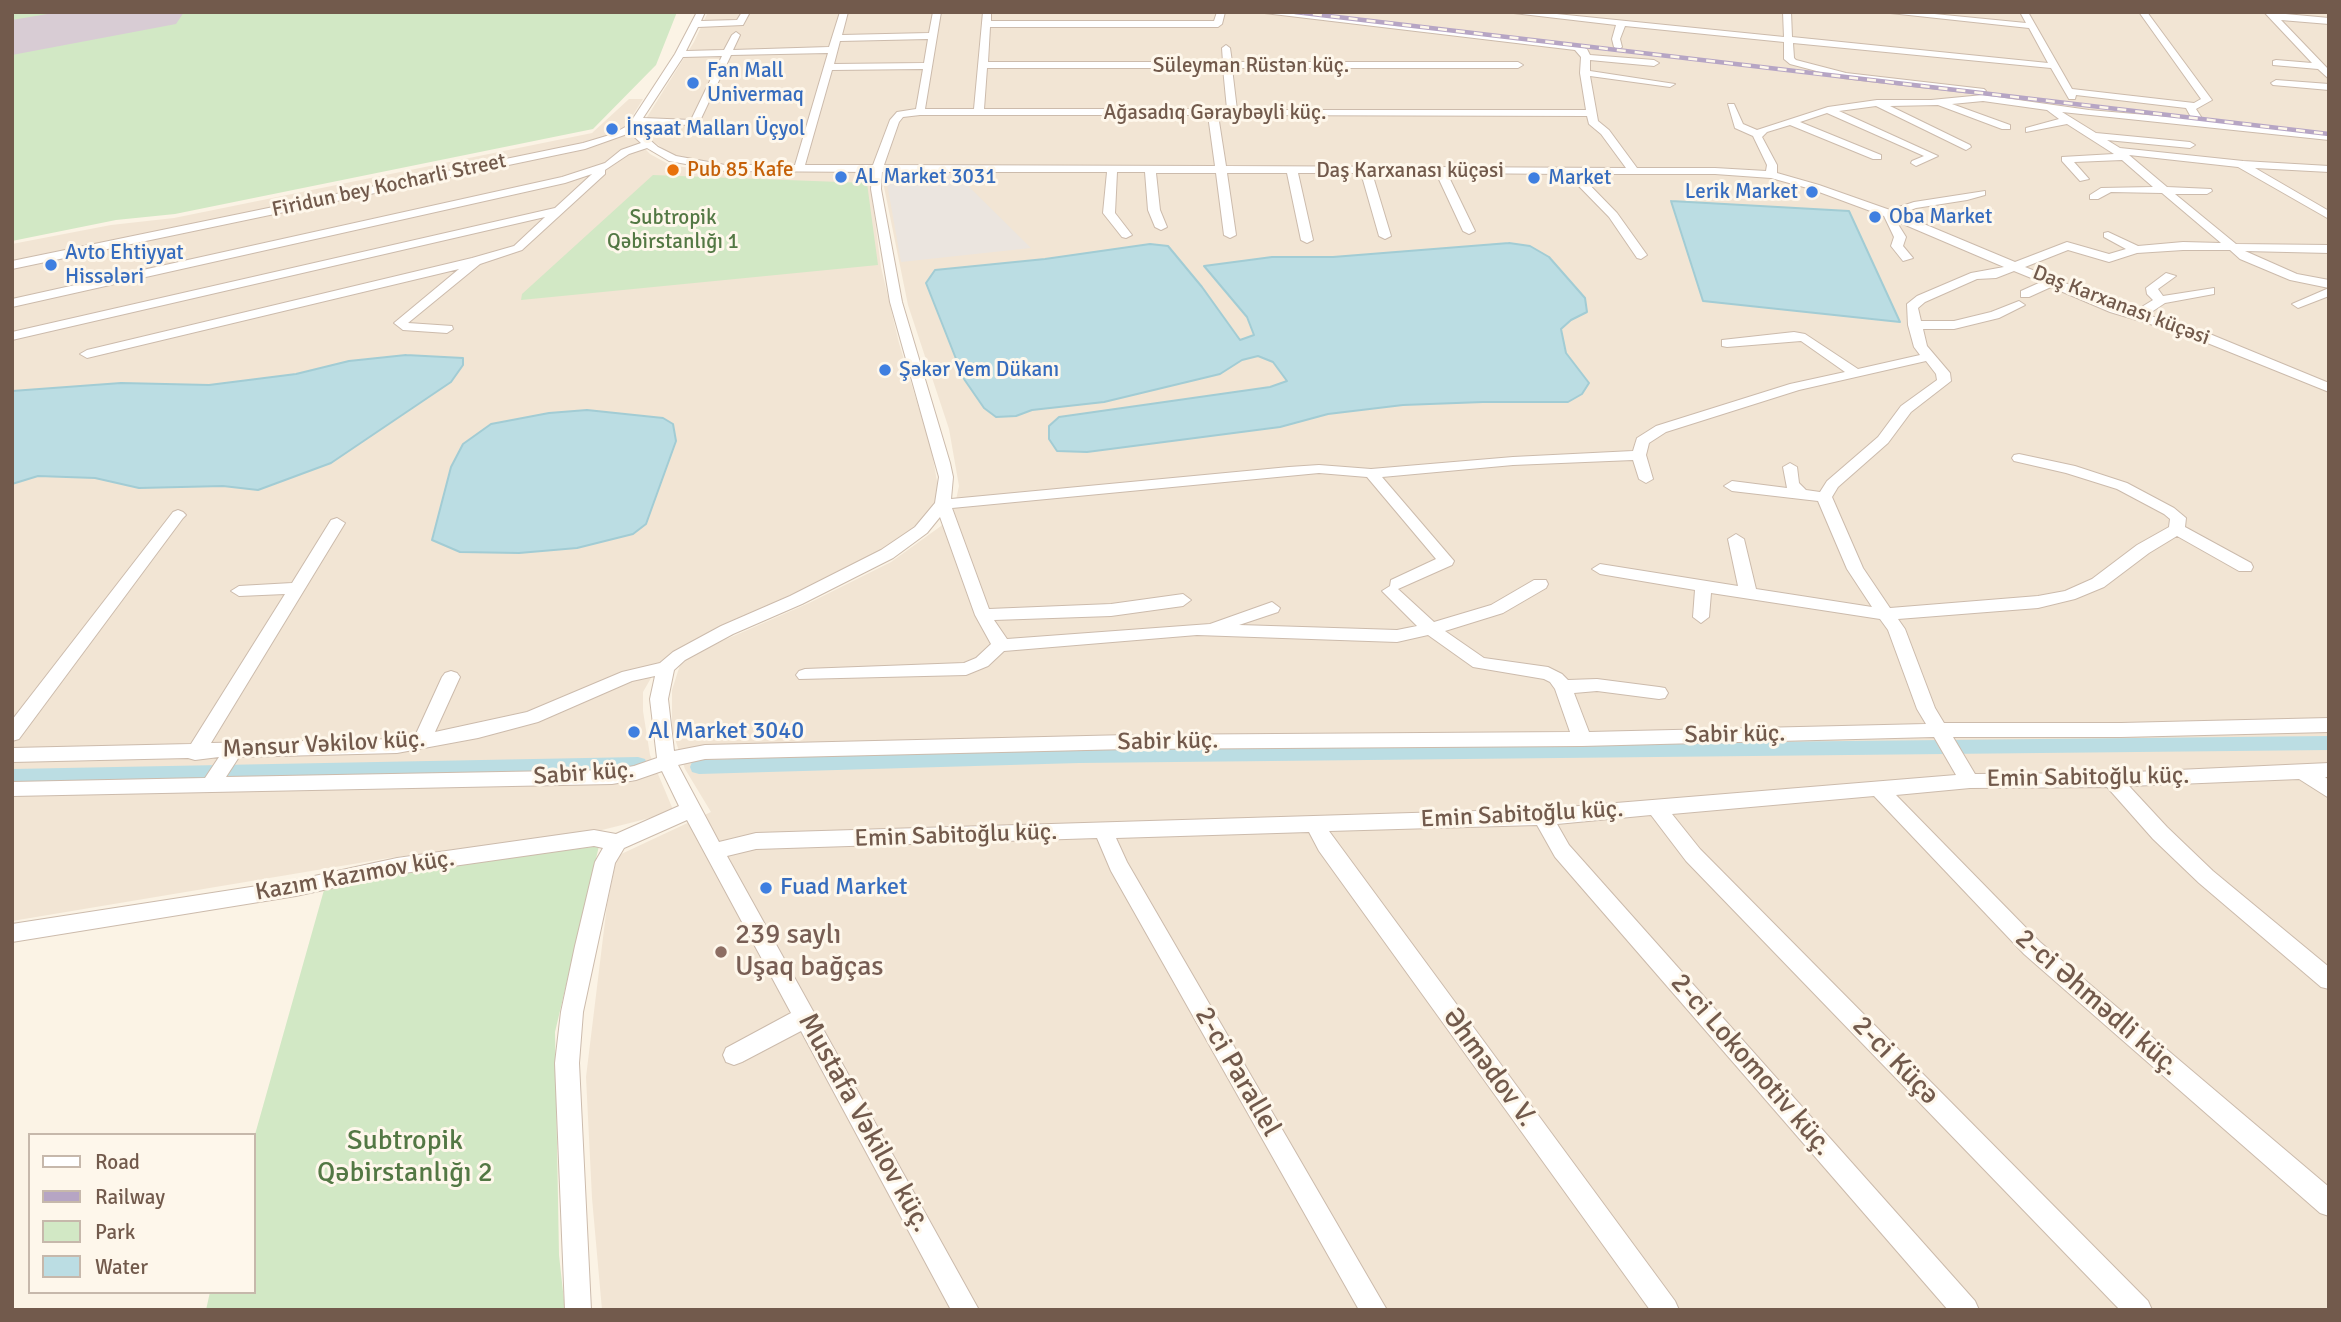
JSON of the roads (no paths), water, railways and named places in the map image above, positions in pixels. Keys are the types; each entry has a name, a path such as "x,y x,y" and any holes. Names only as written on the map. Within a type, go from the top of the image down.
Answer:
{"street":[{"path":"634,125 680,54 701,12"},
{"path":"695,24 740,23 746,12"},
{"path":"799,169 844,12"},
{"path":"920,112 937,12"},
{"path":"979,112 987,12"},
{"path":"987,24 1218,24 1221,12"},
{"path":"1260,12 1267,17 1287,20 1577,48 1584,51 1586,57 1585,73 1595,125 1605,132 1633,171"},
{"path":"1306,12 1381,16 1556,40"},
{"path":"1509,12 2054,66"},
{"path":"1632,25 1634,12"},
{"path":"1787,12 1789,59 1846,76 2329,131"},
{"path":"1885,12 2032,26"},
{"path":"2024,12 2070,94 2329,137"},
{"path":"2143,12 2207,100 2196,114"},
{"path":"2270,15 2329,21"},
{"path":"2270,15 2329,76"},
{"path":"1618,47 1616,39 1621,24"},
{"path":"634,125 694,123 736,35"},
{"path":"838,38 934,36"},
{"path":"1226,48 1232,113"},
{"path":"680,54 835,50"},
{"path":"1586,57 1654,62"},
{"path":"2276,63 2321,67"},
{"name":"Süleyman Rüstən küç.","path":"983,65 1518,65"},
{"path":"1498,65 1504,80"},
{"path":"830,67 929,66"},
{"path":"1585,73 1670,84"},
{"path":"2276,83 2329,87"},
{"path":"1844,93 1844,100 1849,106"},
{"path":"1731,106 1739,126 1758,134 1789,121 1849,106 1941,103 1983,98 2045,107 2196,114"},
{"path":"1877,103 1966,147"},
{"path":"1941,103 2006,127"},
{"path":"2045,107 2096,136 2121,154 2244,256 2281,272 2329,284"},
{"path":"1828,110 1933,156 1916,163"},
{"name":"Ağasadıq Gəraybəyli küç.","path":"877,170 896,117 906,113 1591,113"},
{"path":"1213,113 1230,235"},
{"path":"1789,121 1877,157"},
{"path":"2030,130 2052,122 2068,121"},
{"name":"Daş Karxanası küçəsi","path":"634,125 648,144 673,159 696,165 877,170 1714,171 1771,175 1815,187 1890,214 2136,316 2195,333 2329,388"},
{"name":"Firidun bey Kocharli Street","path":"12,265 585,146 617,136 634,125"},
{"path":"1758,134 1757,142 1772,165 1771,175"},
{"path":"2314,135 2328,150"},
{"path":"2096,136 2198,146"},
{"path":"88,355 513,251 625,152 648,144"},
{"path":"2084,180 2066,159 2121,154 2329,169"},
{"path":"2241,164 2329,216"},
{"path":"12,303 565,180 609,165"},
{"path":"877,170 877,201 895,302 946,477 943,504 983,615 993,636 1001,644 1010,646 1211,629 1397,636 1431,629 1497,609 1540,584"},
{"path":"1112,171 1109,213 1126,234"},
{"path":"1150,171 1154,209 1161,227"},
{"path":"1292,171 1307,240"},
{"path":"1367,171 1385,236"},
{"path":"1440,171 1469,231"},
{"path":"1570,171 1613,215 1641,255"},
{"path":"2094,197 2106,190 2207,191"},
{"path":"1908,258 1897,247 1900,237 1890,214 1914,205 1981,193"},
{"path":"12,336 557,211"},
{"path":"2108,235 2136,250"},
{"path":"1824,498 1832,484 1883,440 1906,409 1944,382 1944,373 1921,347 1914,325 1911,307 1920,299 1975,276 1996,274 2070,241 2109,258 2136,250 2183,246 2329,249"},
{"path":"447,329 400,323 476,261"},
{"path":"2161,300 2153,294 2152,288 2169,276"},
{"path":"1914,325 1954,325 1995,315 2052,282"},
{"path":"2136,316 2161,300 2210,291"},
{"path":"2298,304 2329,292"},
{"path":"1727,343 1794,336 1805,338 1854,372"},
{"path":"1646,479 1639,463 1639,455 1643,442 1649,435 1795,387 1928,357"},
{"path":"1638,420 1649,435"},
{"path":"666,668 697,645 796,600 894,550 921,530 943,504 1289,471 1319,469 1371,472 1639,455"},
{"path":"2019,458 2083,472 2122,486 2178,518 2177,529"},
{"path":"1790,467 1792,484 1801,494"},
{"path":"1371,472 1446,561 1394,588 1431,629 1479,663 1548,673 1563,687 1582,739"},
{"path":"1732,486 1824,498"},
{"path":"1824,498 1855,569 1887,614 1901,642 1916,688 1966,774"},
{"path":"12,734 178,515"},
{"path":"195,752 337,523"},
{"path":"2177,529 2245,567"},
{"path":"1600,569 1703,588 1748,592 1887,614 2006,606 2069,595 2098,583 2143,549 2177,529"},
{"path":"1736,539 1748,592"},
{"path":"239,591 297,588"},
{"path":"1701,617 1703,588"},
{"path":"983,615 1111,610 1183,600"},
{"path":"1211,629 1224,621 1272,608"},
{"path":"805,675 966,669 982,662 1001,644"},
{"name":"Mənsur Vəkilov küç.","path":"12,755 397,746 532,717 628,676 666,668"},
{"name":"Mustafa Vəkilov küç.","path":"666,668 660,684 659,699 662,739 667,761 966,1310"},
{"path":"422,741 452,677"},
{"path":"1563,687 1597,685 1659,693"},
{"name":"Sabir küç.","path":"12,789 612,777 636,773 667,761 705,752 1129,742 1582,739 2329,725"},
{"path":"315,781 334,748"},
{"path":"211,784 233,751"},
{"name":"Emin Sabitoğlu küç.","path":"716,851 756,841 1543,817 1878,788 1966,774 2112,780 2329,770"},
{"path":"2303,771 2329,792"},
{"path":"2112,780 2160,833 2206,877 2329,979"},
{"name":"2-ci Əhmədli küç.","path":"1878,788 2032,948 2329,1204"},
{"name":"2-ci Küçə","path":"1656,807 1693,855 2139,1310"},
{"name":"Kazım Kazımov küç.","path":"12,933 296,888 397,866 594,838 617,842 692,809"},
{"name":"2-ci Lokomotiv küç.","path":"1543,817 1562,850 1966,1310"},
{"name":"Əhmədov V.","path":"1315,825 1326,845 1666,1310"},
{"name":"2-ci Parallel","path":"1104,832 1118,865 1374,1310"},
{"path":"578,1310 567,1063 572,1012 605,862 617,842"},
{"path":"734,1055 806,1017"}],"water":[{"path":"1671,201 1849,211 1900,322 1703,301"},
{"path":"1509,243 1530,246 1549,257 1585,298 1587,312 1561,329 1566,353 1589,383 1582,394 1568,402 1403,405 1328,414 1280,427 1087,452 1057,451 1049,439 1049,426 1059,417 1270,387 1287,381 1273,362 1258,356 1242,360 1220,374 1104,402 996,417 984,408 964,379 926,283 935,270 1045,259 1150,244 1168,246 1240,340 1254,335 1247,317 1204,266 1272,257 1333,257"},
{"path":"406,355 463,358 463,365 451,382 331,463 258,490 223,486 139,488 95,478 38,476 12,484 12,391 121,383 209,385 296,374 349,361"},
{"path":"587,410 663,418 673,424 676,441 646,524 633,534 577,548 519,553 460,552 432,540 451,467 463,444 491,424 549,413"}],"waterway":[{"path":"699,767 1079,756 2329,743"},
{"path":"12,776 638,764"}],"railway":[{"path":"1295,12 2329,134"}],"place":[{"name":"Fan Mall Univermaq","path":"693,83"},
{"name":"İnşaat Malları Üçyol","path":"612,129"},
{"name":"Pub 85 Kafe","path":"673,170"},
{"name":"AL Market 3031","path":"841,177"},
{"name":"Market","path":"1534,178"},
{"name":"Lerik Market","path":"1812,192"},
{"name":"Oba Market","path":"1875,217"},
{"name":"Avto Ehtiyyat Hissələri","path":"51,265"},
{"name":"Şəkər Yem Dükanı","path":"885,370"},
{"name":"Al Market 3040","path":"634,732"},
{"name":"Fuad Market","path":"766,888"},
{"name":"239 saylı Uşaq bağças","path":"721,952"}],"park label":[{"name":"Subtropik Qəbirstanlığı 1","path":"673,230"},
{"name":"Subtropik Qəbirstanlığı 2","path":"405,1158"}]}
